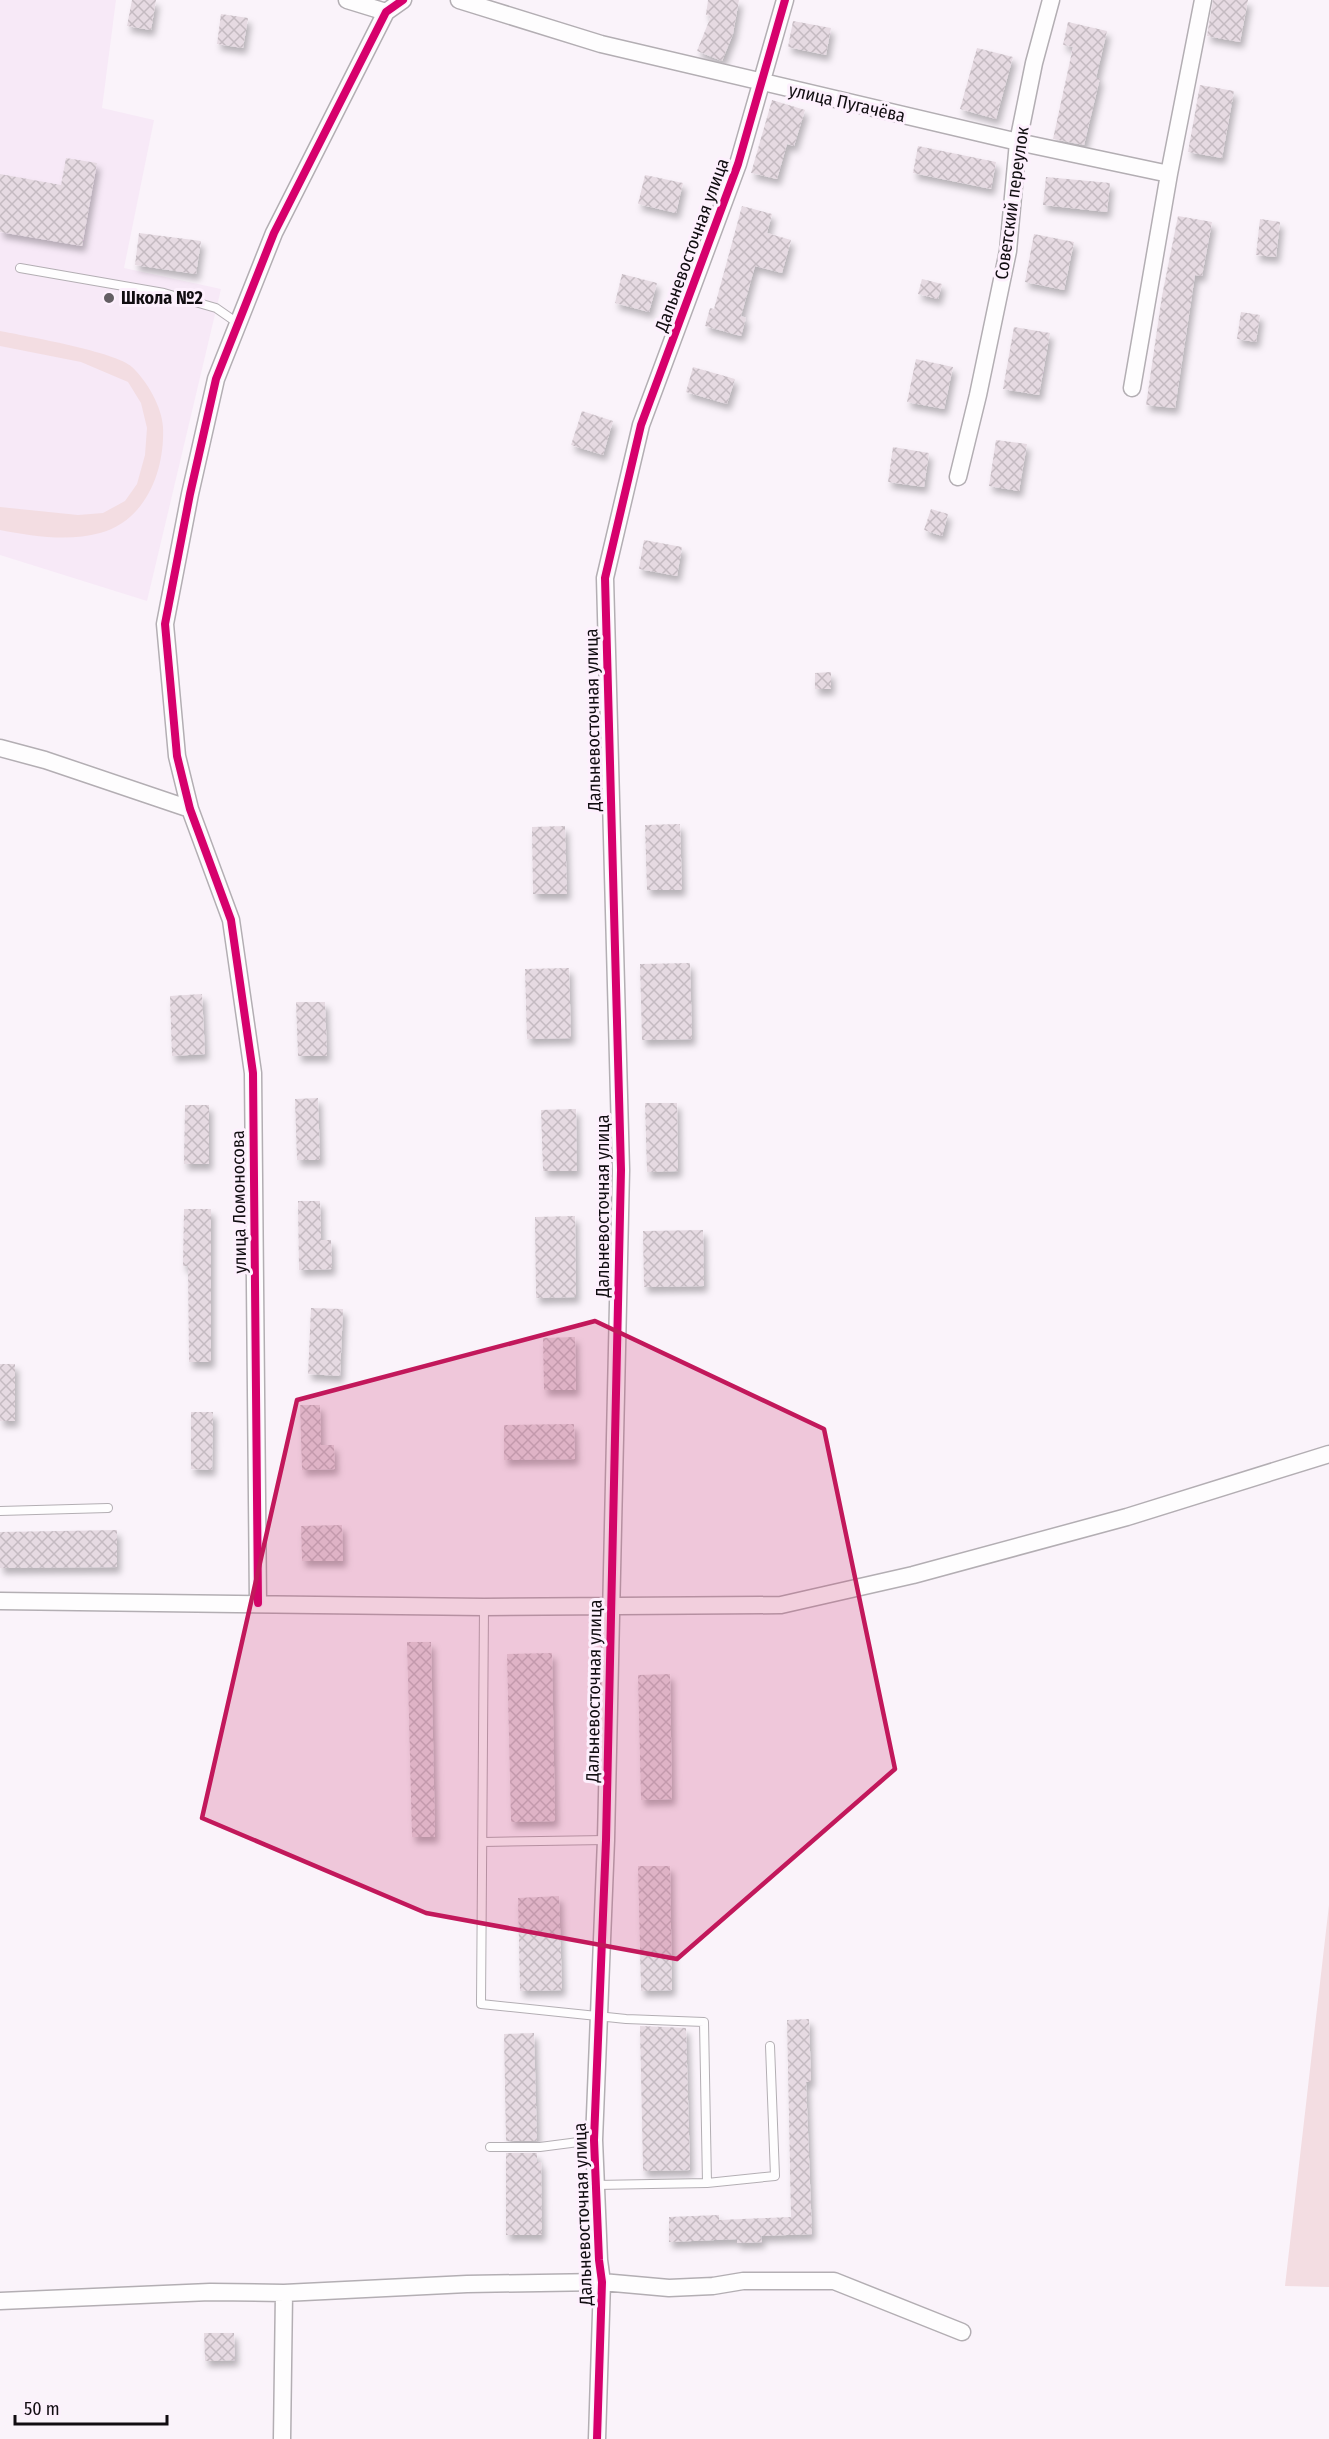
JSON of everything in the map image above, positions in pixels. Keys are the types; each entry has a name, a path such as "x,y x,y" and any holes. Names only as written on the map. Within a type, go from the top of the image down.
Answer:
{"street":[{"path":"347,0 386,12 403,0"},
{"name":"улица Пугачёва","path":"459,0 601,44 1018,142 1169,174"},
{"name":"Дальневосточная улица","path":"597,2439 602,2282 598,2260 594,2140 606,1840 621,1170 605,579 641,425 738,164 785,0"},
{"name":"Советский переулок","path":"958,477 978,395 1008,251 1018,142 1034,63 1051,0"},
{"path":"1132,388 1169,174 1203,0"},
{"name":"улица Ломоносова","path":"258,1603 253,1072 231,920 190,809 177,756 165,624 190,494 216,379 274,233 386,12"},
{"path":"0,748 45,760 190,809"},
{"path":"0,1601 484,1607 781,1605 913,1575 1116,1521 1329,1454"},
{"path":"0,2301 210,2292 284,2293 467,2284 602,2282 669,2288 713,2286 743,2281 834,2281 962,2332"},
{"path":"282,2439 284,2293"}],"lane":[{"path":"20,268 164,293 216,308 239,324"},
{"path":"0,1510 108,1508"},
{"path":"484,1607 481,2004 600,2016 705,2022 708,2183"},
{"path":"483,1842 606,1840"},
{"path":"596,2185 708,2183 775,2176 770,2046"},
{"path":"490,2147 540,2147 594,2140"}],"highlighted area":[{"path":"595,1321 824,1429 895,1769 677,1959 426,1913 202,1818 297,1400"}],"shaded area":[{"name":"Школа №2","path":"0,0 116,0 102,108 154,120 124,268 221,289 147,601 0,555"},
{"path":"0,331 70,345 123,361 138,373 148,387 157,403 162,419 163,443 160,460 150,492 141,506 116,527 88,536 63,538 0,530 0,507 78,515 103,513 125,501 137,484 145,455 147,428 141,403 128,382 81,362 0,346"},
{"path":"1329,1905 1329,2287 1285,2286"}],"building":[{"path":"132,0 156,0 151,30 127,26"},
{"path":"708,0 739,0 733,34 722,61 697,51 711,16 706,15"},
{"path":"1213,0 1248,0 1240,42 1207,36"},
{"path":"221,14 248,18 243,48 217,44"},
{"path":"793,21 831,28 826,55 788,47"},
{"path":"1068,22 1107,31 1096,78 1100,78 1084,145 1053,139 1073,47 1063,45"},
{"path":"977,48 1013,57 996,119 960,109"},
{"path":"1200,85 1234,91 1222,158 1188,152"},
{"path":"772,100 805,110 794,146 787,144 777,179 751,173"},
{"path":"918,146 996,162 991,189 913,173"},
{"path":"66,158 97,163 82,246 0,232 0,174 61,185"},
{"path":"645,175 683,183 676,213 638,204"},
{"path":"1046,177 1110,183 1107,212 1043,205"},
{"path":"742,206 772,214 767,233 791,240 782,273 755,266 741,316 746,318 741,336 705,326 710,308 714,309"},
{"path":"1178,216 1212,222 1202,276 1195,275 1175,408 1146,405 1162,296"},
{"path":"1260,219 1280,222 1276,257 1256,255"},
{"path":"139,233 201,241 196,274 135,265"},
{"path":"1034,234 1074,242 1064,290 1025,282"},
{"path":"622,274 657,283 649,312 615,303"},
{"path":"922,279 942,284 938,299 918,294"},
{"path":"1241,312 1260,315 1256,342 1237,339"},
{"path":"1014,327 1050,333 1039,395 1003,389"},
{"path":"916,359 953,367 944,409 907,402"},
{"path":"693,367 735,379 727,404 686,392"},
{"path":"582,411 613,421 603,455 571,445"},
{"path":"996,440 1027,444 1019,491 989,486"},
{"path":"893,447 929,453 924,487 888,482"},
{"path":"931,509 948,514 942,536 924,530"},
{"path":"644,540 682,547 677,576 639,569"},
{"path":"831,672 831,689 815,689 815,673"},
{"path":"680,824 682,890 647,890 645,825"},
{"path":"565,826 567,894 533,894 532,827"},
{"path":"690,963 692,1039 642,1040 640,964"},
{"path":"569,968 571,1038 527,1039 525,969"},
{"path":"202,994 205,1054 172,1056 170,996"},
{"path":"296,1002 325,1002 327,1056 298,1056"},
{"path":"318,1098 320,1160 297,1160 295,1099"},
{"path":"645,1103 677,1103 678,1171 647,1172"},
{"path":"185,1105 209,1105 209,1164 184,1164"},
{"path":"576,1109 577,1171 543,1171 541,1110"},
{"path":"298,1201 320,1201 321,1240 331,1240 332,1269 299,1270"},
{"path":"184,1209 211,1209 211,1362 189,1362 188,1266 183,1266"},
{"path":"575,1216 576,1297 536,1298 535,1217"},
{"path":"703,1230 704,1286 644,1287 643,1231"},
{"path":"311,1308 343,1309 340,1376 308,1374"},
{"path":"575,1337 576,1390 544,1390 543,1338"},
{"path":"0,1364 15,1364 15,1421 0,1421"},
{"path":"300,1405 320,1405 321,1445 334,1445 335,1469 302,1470"},
{"path":"191,1412 213,1412 212,1470 191,1469"},
{"path":"574,1424 575,1459 504,1460 504,1425"},
{"path":"342,1525 343,1561 302,1561 301,1526"},
{"path":"117,1530 117,1567 0,1568 0,1532"},
{"path":"407,1642 431,1642 435,1837 412,1837"},
{"path":"552,1653 555,1821 511,1822 507,1654"},
{"path":"670,1674 672,1799 641,1800 638,1675"},
{"path":"638,1866 670,1866 672,1990 641,1991"},
{"path":"559,1896 562,1990 520,1991 518,1898"},
{"path":"809,2019 811,2082 806,2082 812,2234 761,2236 762,2242 737,2243 737,2239 669,2242 669,2217 719,2215 719,2220 791,2217 787,2020"},
{"path":"640,2026 686,2028 690,2170 643,2171"},
{"path":"534,2033 537,2141 506,2141 504,2034"},
{"path":"506,2153 537,2153 537,2162 541,2162 542,2235 506,2235"},
{"path":"204,2333 234,2333 235,2360 205,2361"}],"cycle path":[{"path":"258,1603 253,1073 231,920 190,809 177,756 165,624 190,494 216,379 274,233 386,12 403,0"},
{"path":"597,2439 602,2282 594,2140 606,1840 621,1170 605,578 641,425 738,164 785,0"}],"place":[{"name":"Школа №2","path":"109,298"}]}
